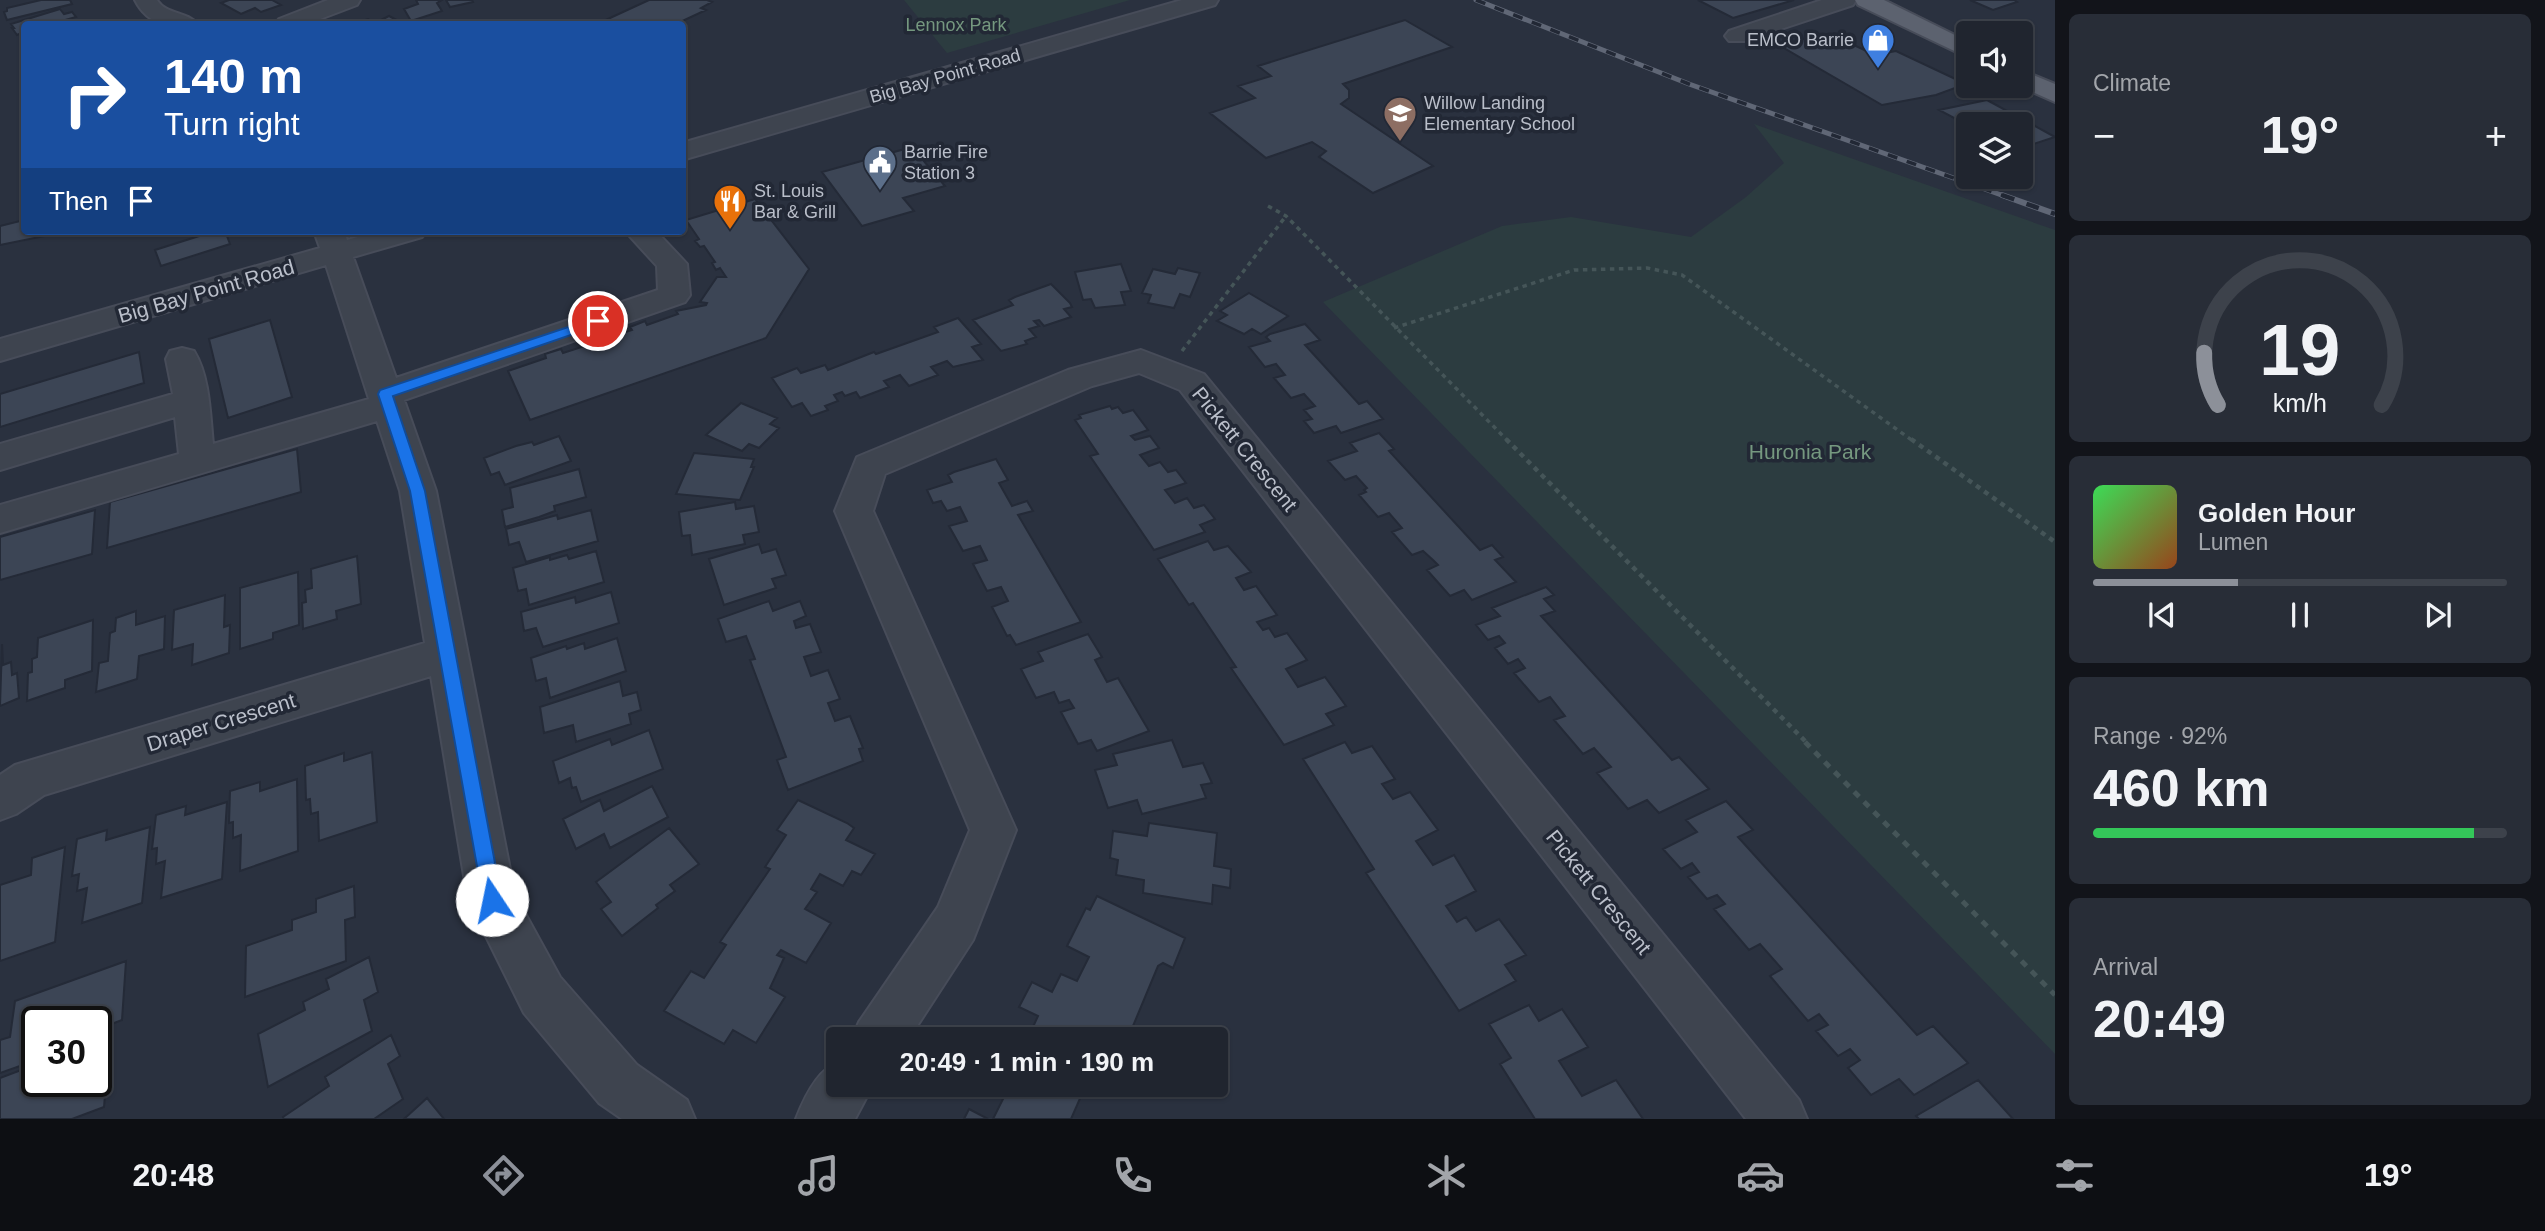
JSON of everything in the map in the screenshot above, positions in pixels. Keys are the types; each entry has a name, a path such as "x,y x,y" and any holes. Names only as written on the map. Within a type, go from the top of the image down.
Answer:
{"main road":[{"path":"1866,0 1956,45"},
{"path":"2033,83 2055,94"}],"street":[{"path":"146,0 152,11 177,21"},
{"path":"295,21 349,0"},
{"name":"Big Bay Point Road","path":"686,151 1207,0"},
{"path":"1737,36 1845,0"},
{"name":"Big Bay Point Road","path":"0,350 333,242 383,235"},
{"path":"0,519 197,461 387,399 674,295 672,264 644,235"},
{"path":"333,242 418,491 492,900 542,995 618,1084 667,1119"},
{"path":"182,359 191,400 197,461"},
{"name":"Pickett Crescent","path":"886,1027 956,923 993,830 854,511 870,466 1080,378 1140,361 1192,382 1780,1119"},
{"path":"0,457 191,400"},
{"name":"Draper Crescent","path":"0,800 31,779 446,654"},
{"path":"823,1119 838,1097"}],"path":[{"path":"1268,206 1286,216 2055,995"},
{"path":"1167,371 1286,216"},
{"path":"1394,328 1574,270 1647,268 1682,275 2055,542"}],"green space":[{"name":"Lennox Park","path":"904,0 1130,0 947,53"},
{"name":"Huronia Park","path":"1754,124 2055,230 2055,1054 1323,302 1502,226 1571,217 1691,237 1746,197 1784,163"}],"building":[{"path":"41,0 70,0 72,4 7,20 4,12 7,8"},
{"path":"229,0 272,0 281,5 261,12 255,8 241,14 221,3"},
{"path":"416,0 442,0 437,3 442,11 411,21 404,9 418,4"},
{"path":"446,0 472,0 473,2 450,7"},
{"path":"649,0 712,2 701,8 706,10 682,21 604,21"},
{"path":"1698,0 1794,0 1733,18"},
{"path":"1970,0 2014,0 2017,2 1993,10"},
{"path":"60,9 64,14 72,12 76,17 62,21 21,21 21,33 17,35 11,24"},
{"path":"389,16 398,21 379,21"},
{"path":"1405,20 1452,47 1343,84 1349,90 1349,98 1341,104 1433,166 1373,193 1319,157 1326,151 1312,142 1266,158 1210,113 1255,98 1238,86 1271,76 1258,66"},
{"name":"EMCO Barrie","path":"1830,34 1875,55 1896,51 1956,79 1956,88 1936,95 1882,105 1777,44"},
{"path":"1987,100 2009,112 1956,112 1956,119 1939,110"},
{"path":"2033,125 2055,137 2033,144"},
{"name":"Barrie Fire Station 3","path":"912,147 945,186 903,198 914,211 862,226 822,172"},
{"path":"755,199 809,269 766,338 530,420 508,371 546,358 545,354 561,349 563,353 585,346 583,342 599,337 601,340 632,330 630,327 645,321 647,325 678,314 676,311 706,305 707,303 700,302 717,277 726,277 720,268 716,270 712,263 715,262 704,246 700,247 695,241 699,239 686,220"},
{"path":"21,221 21,235 49,235 0,245 0,226"},
{"path":"202,235 227,235 230,244 161,266 155,250"},
{"path":"1121,264 1131,291 1121,292 1125,305 1095,308 1091,299 1083,300 1075,272"},
{"path":"1178,268 1200,273 1190,297 1180,294 1174,308 1148,303 1151,295 1142,293 1153,269 1175,274"},
{"path":"1051,284 1070,303 1072,307 1064,309 1071,317 1044,326 1039,320 1034,321 1039,326 1029,329 1036,337 1025,341 1027,344 1001,351 973,320 1013,305 1009,300 1015,297"},
{"path":"1249,293 1288,316 1261,334 1252,329 1244,334 1217,321 1227,315 1220,311"},
{"path":"958,318 981,344 972,347 983,360 953,367 947,361 931,367 938,375 909,386 900,375 884,381 889,387 860,398 856,392 845,396 842,392 834,395 838,401 825,406 828,410 811,416 802,403 792,407 772,378 797,368 801,373 825,365 828,370 938,332 934,327"},
{"path":"270,320 292,397 228,418 209,339"},
{"path":"1305,324 1320,340 1305,345 1359,404 1367,401 1383,419 1341,433 1336,426 1314,433 1304,421 1312,419 1304,410 1315,406 1304,394 1291,398 1274,378 1285,375 1276,364 1265,367 1249,347 1270,341 1266,337 1270,334"},
{"path":"139,352 144,383 0,427 0,394"},
{"path":"741,403 777,418 770,424 779,428 759,448 749,444 742,451 706,435"},
{"path":"1110,406 1112,409 1118,407 1123,413 1133,410 1148,430 1131,436 1135,440 1150,436 1159,448 1140,455 1149,466 1160,462 1168,472 1176,470 1186,483 1165,490 1175,503 1187,498 1194,508 1204,505 1215,519 1200,525 1205,532 1154,550 1090,456 1098,454 1075,420 1081,418 1079,415"},
{"path":"1379,433 1394,449 1389,451 1480,550 1492,545 1503,557 1495,560 1516,582 1472,600 1464,590 1450,596 1427,570 1438,565 1423,551 1412,555 1392,532 1402,528 1389,513 1378,517 1359,495 1366,492 1364,490 1367,488 1356,476 1345,480 1328,461 1357,451 1350,443"},
{"path":"559,436 571,461 505,485 499,472 491,475 484,458 516,446 532,442 534,445"},
{"path":"297,449 301,492 107,548 110,502"},
{"path":"694,453 754,459 751,467 754,467 740,500 676,494"},
{"path":"996,459 1008,480 999,483 1012,506 1027,501 1033,511 1018,515 1081,622 1016,645 1010,635 1007,636 992,607 1008,601 1001,587 987,591 973,564 987,560 980,546 963,551 949,526 967,521 960,507 947,511 941,501 933,503 927,490 952,482 948,475 954,472"},
{"path":"579,469 586,497 554,506 555,511 505,527 502,510 513,507 510,488"},
{"path":"735,502 736,509 754,506 759,532 743,535 745,544 692,555 690,535 682,536 679,512"},
{"path":"95,510 92,554 0,580 0,537"},
{"path":"591,510 598,541 526,562 519,542 509,545 506,529 557,515 558,519"},
{"path":"1208,541 1214,550 1228,546 1251,572 1236,578 1244,590 1256,586 1277,615 1257,622 1263,630 1269,628 1275,637 1287,633 1307,660 1286,669 1298,687 1325,677 1346,706 1326,714 1334,725 1284,745 1231,668 1236,667 1193,603 1189,605 1158,559"},
{"path":"759,544 762,553 776,549 786,575 772,579 776,588 724,605 709,559"},
{"path":"596,551 604,582 529,605 526,589 518,591 513,568 550,557 550,560 567,555 569,559"},
{"path":"357,556 361,604 336,611 337,619 303,629 302,603 306,602 305,590 312,588 311,569"},
{"path":"298,572 299,625 273,633 273,639 240,649 240,588"},
{"path":"1546,587 1554,595 1544,599 1555,611 1541,616 1672,760 1679,757 1709,789 1659,813 1647,800 1628,809 1597,773 1611,767 1594,748 1583,754 1554,720 1565,716 1550,697 1539,702 1514,673 1525,668 1518,659 1508,664 1495,648 1505,643 1499,636 1488,640 1476,625 1500,616 1492,608"},
{"path":"611,592 619,623 543,647 536,628 524,631 521,612 575,597 576,603"},
{"path":"225,595 224,627 230,625 229,653 192,665 193,644 172,650 174,610"},
{"path":"769,601 773,611 800,601 806,616 794,621 796,628 810,624 821,652 804,657 811,676 828,670 840,699 828,703 835,721 850,716 863,748 859,749 863,761 788,790 777,760 786,757 750,660 755,659 746,636 726,642 718,619"},
{"path":"136,611 136,625 165,616 164,649 139,656 137,679 96,692 99,663 108,661 110,633 115,631 116,618"},
{"path":"93,620 92,671 65,680 65,688 27,701 28,673 32,672 32,659 37,657 38,638"},
{"path":"1088,634 1102,657 1095,660 1107,682 1118,678 1149,731 1097,751 1091,740 1078,744 1061,712 1074,708 1069,700 1059,703 1054,692 1036,698 1021,669 1043,661 1038,652"},
{"path":"617,638 626,671 550,698 546,678 536,681 531,658 566,646 567,649 584,643 585,649"},
{"path":"2,644 3,665 11,662 12,675 17,673 19,698 0,706"},
{"path":"620,681 623,696 637,692 641,710 629,714 631,724 576,742 573,725 544,733 540,707"},
{"path":"649,730 663,769 581,802 576,787 572,788 570,778 559,783 553,761 610,739 612,745"},
{"path":"1172,740 1183,767 1203,763 1212,783 1201,785 1206,798 1142,814 1137,800 1108,808 1095,770 1117,765 1113,754"},
{"path":"1345,742 1352,753 1372,746 1395,779 1382,784 1393,799 1410,792 1438,830 1416,841 1433,865 1454,855 1476,891 1446,906 1457,922 1466,917 1476,931 1499,919 1526,955 1505,965 1516,981 1459,1011 1366,873 1374,869 1303,759"},
{"path":"372,752 377,822 319,841 318,812 311,814 310,799 306,800 305,766 344,753 344,761"},
{"path":"297,779 298,851 240,871 241,835 233,838 233,822 229,823 230,791 260,782 260,791"},
{"path":"652,786 668,817 610,848 604,834 576,849 563,819 600,800 604,811"},
{"path":"798,800 847,823 854,828 846,840 875,854 861,875 852,871 843,886 820,874 811,889 817,892 805,909 831,923 806,963 781,950 777,955 784,958 770,988 785,997 756,1043 733,1030 724,1044 664,1011 691,971 704,978 726,945 720,942 770,869 765,867 786,835 777,830"},
{"path":"1726,801 1753,830 1738,837 1917,1035 1933,1026 1968,1063 1914,1095 1899,1079 1871,1095 1848,1068 1860,1060 1850,1049 1838,1056 1816,1031 1828,1025 1819,1014 1808,1021 1770,976 1782,969 1760,944 1749,950 1714,909 1725,904 1717,895 1707,899 1688,877 1699,872 1692,863 1681,869 1663,849 1697,832 1686,820"},
{"path":"227,802 222,879 161,898 165,861 156,864 157,848 152,849 156,815 186,806 185,815"},
{"path":"1149,823 1217,833 1214,866 1231,869 1230,888 1213,885 1212,904 1143,893 1144,880 1116,875 1118,860 1110,858 1113,831 1147,836"},
{"path":"150,827 142,903 82,923 87,888 77,891 79,874 72,876 77,839 107,830 106,840"},
{"path":"669,828 699,864 670,885 675,891 622,936 601,909 611,902 596,882"},
{"path":"65,847 55,942 0,961 0,885 31,875 32,858"},
{"path":"354,886 355,917 345,920 346,961 245,997 246,946 292,930 292,920 316,912 316,899"},
{"path":"1097,896 1185,938 1173,968 1163,963 1158,966 1133,1027 1033,1027 1038,1016 1019,1007 1032,982 1052,992 1061,974 1077,981 1089,957 1067,946 1086,908 1090,910"},
{"path":"369,957 378,992 364,1000 372,1031 268,1087 258,1034 305,1010 303,1002 329,989 326,979"},
{"path":"126,961 122,1020 112,1024 112,1006 21,1006 21,1066 0,1073 0,1040 10,1037 15,1001"},
{"path":"1529,1005 1539,1021 1562,1009 1588,1047 1559,1061 1582,1096 1616,1080 1643,1119 1535,1119 1500,1064 1511,1058 1489,1024"},
{"path":"391,1035 400,1056 388,1064 403,1099 374,1119 284,1119 283,1117 329,1086 325,1077"},
{"path":"21,1070 21,1097 105,1097 104,1107 72,1119 0,1119 0,1078"},
{"path":"1978,1080 2013,1119 1919,1119 1916,1116"},
{"path":"1004,1097 1081,1097 1071,1119 993,1119"},
{"path":"427,1098 444,1119 404,1119"},
{"path":"969,1109 988,1119 964,1119"}],"railway":[{"path":"1476,0 1689,84 2007,197"},
{"path":"2002,195 2055,214"}],"place":[{"name":"EMCO Barrie","path":"1878,70"},
{"name":"Willow Landing Elementary School","path":"1400,143"},
{"name":"Barrie Fire Station 3","path":"880,192"},
{"name":"St. Louis Bar & Grill","path":"730,231"}],"route":[{"path":"492,900 418,491 385,394 598,321"}]}
